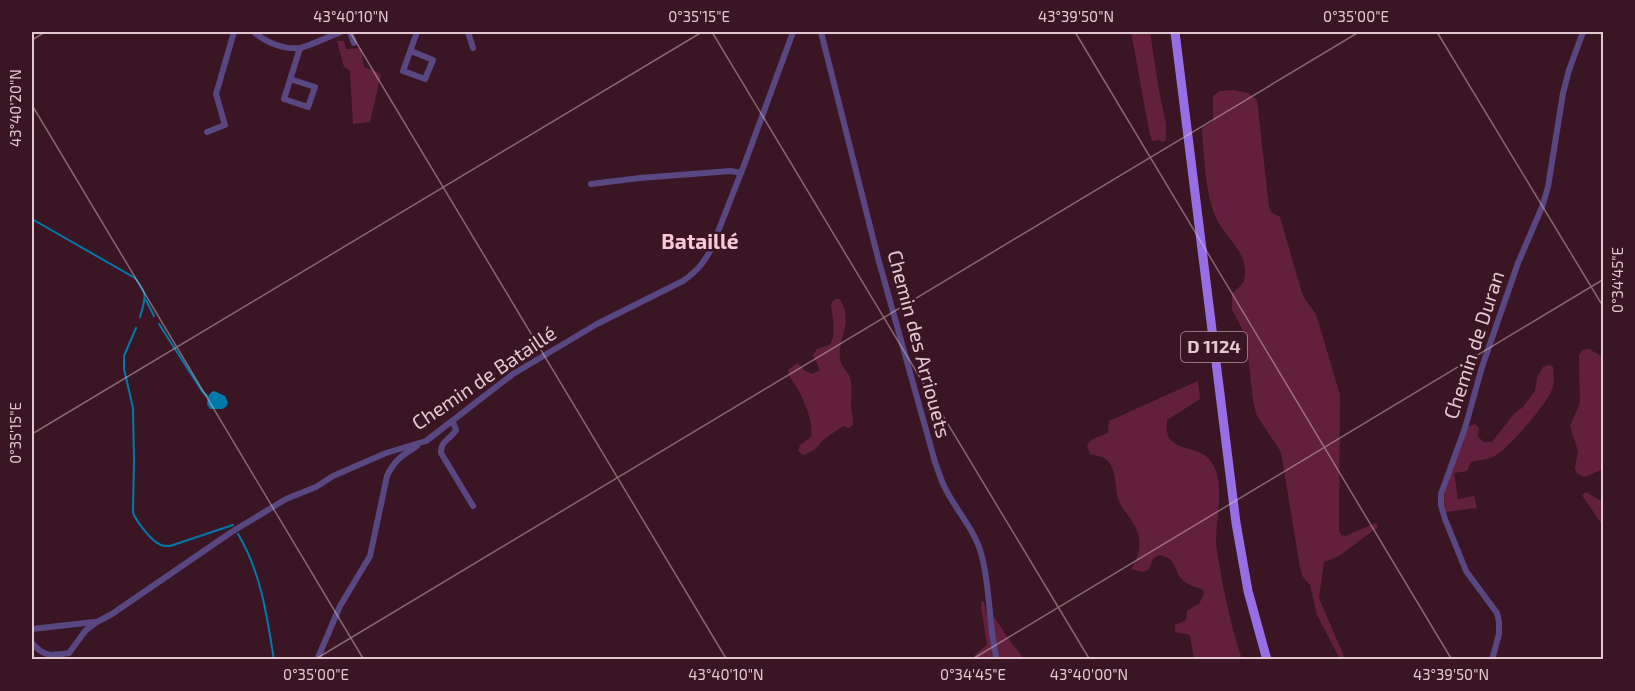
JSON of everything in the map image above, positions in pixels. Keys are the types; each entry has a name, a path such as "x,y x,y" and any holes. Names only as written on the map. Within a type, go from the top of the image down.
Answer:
{"highway":[{"name":"D 1124","path":"1175,32 1236,523 1248,591 1267,660"}],"street":[{"path":"207,132 225,125 216,94 234,32"},
{"path":"255,32 265,41 300,48 341,32"},
{"path":"350,32 354,43"},
{"path":"411,51 433,60 425,80 403,71 417,32"},
{"path":"468,32 473,48"},
{"name":"Chemin de Bataillé","path":"32,642 43,654 70,656 86,630 230,533 286,499 316,487 333,476 375,458 426,441 513,374 597,324 683,281 694,273 707,258 793,32"},
{"name":"Chemin des Arriouets","path":"821,32 876,249 935,462 945,488 972,533 984,566 998,660"},
{"name":"Chemin de Duran","path":"1492,660 1499,634 1497,613 1466,571 1445,519 1441,506 1441,494 1465,428 1482,367 1518,262 1542,207 1548,187 1563,93 1569,70 1584,32"},
{"path":"290,79 315,87 308,107 284,99 290,79 300,48"},
{"path":"591,184 731,171 741,173"},
{"path":"453,422 456,430 444,442 441,453 473,506"},
{"path":"317,660 340,606 370,556 390,467 396,460 426,441"},
{"name":"Chemin de Bataillé","path":"32,629 97,622"}],"shaded area":[{"path":"1131,32 1150,32 1166,124 1166,140 1163,142 1152,141"},
{"path":"337,41 344,41 346,49 361,48 364,67 381,74 370,122 353,124 350,71 344,67"},
{"path":"1233,90 1248,93 1257,100 1269,207 1271,212 1280,217 1302,293 1316,314 1340,395 1339,531 1345,536 1376,523 1378,526 1339,556 1324,562 1319,598 1345,659 1340,659 1317,615 1310,585 1303,577 1300,567 1281,452 1257,416 1253,401 1246,337 1232,309 1232,293 1243,283 1245,267 1237,248 1220,225 1211,204 1202,132 1203,127 1213,122 1213,96 1220,91"},
{"path":"835,299 840,299 846,316 840,358 851,381 853,425 849,428 843,426 823,440 814,450 803,455 798,451 800,445 811,437 811,426 804,402 788,370 798,363 805,371 813,374 820,370 813,355 817,349 830,345 832,340 834,325 831,304"},
{"path":"1589,349 1603,357 1604,469 1584,477 1577,473 1575,468 1578,451 1570,426 1580,403 1579,356 1582,350"},
{"path":"1550,365 1553,367 1554,374 1552,391 1524,428 1493,457 1471,462 1467,471 1454,473 1458,499 1474,496 1477,508 1446,512 1444,500 1446,483 1469,426 1475,424 1479,428 1478,436 1483,442 1492,442 1535,391 1537,378 1543,367"},
{"path":"1198,381 1200,399 1167,420 1167,431 1174,443 1206,456 1216,471 1219,497 1217,552 1228,610 1242,659 1194,659 1190,635 1175,632 1175,625 1186,620 1187,611 1199,604 1204,594 1203,590 1185,582 1178,574 1173,562 1166,557 1159,555 1154,558 1148,570 1143,572 1131,569 1139,551 1136,527 1117,496 1112,466 1104,458 1090,454 1087,445 1091,440 1108,433 1109,421"},
{"path":"1586,492 1603,502 1603,526 1582,495"},
{"path":"982,601 987,616 995,618 1024,659 971,660 987,645"}],"water":[{"path":"214,391 225,396 228,403 226,407 210,409 207,404 208,398"}],"waterway":[{"path":"32,219 135,278 145,296 140,317"},
{"path":"146,300 154,316"},
{"path":"159,324 208,397"},
{"path":"136,328 124,356 124,369 133,408 134,516 153,540 165,546 233,525"},
{"path":"238,534 258,579 274,660"}],"district":[{"name":"Bataillé","path":"700,242"}]}
